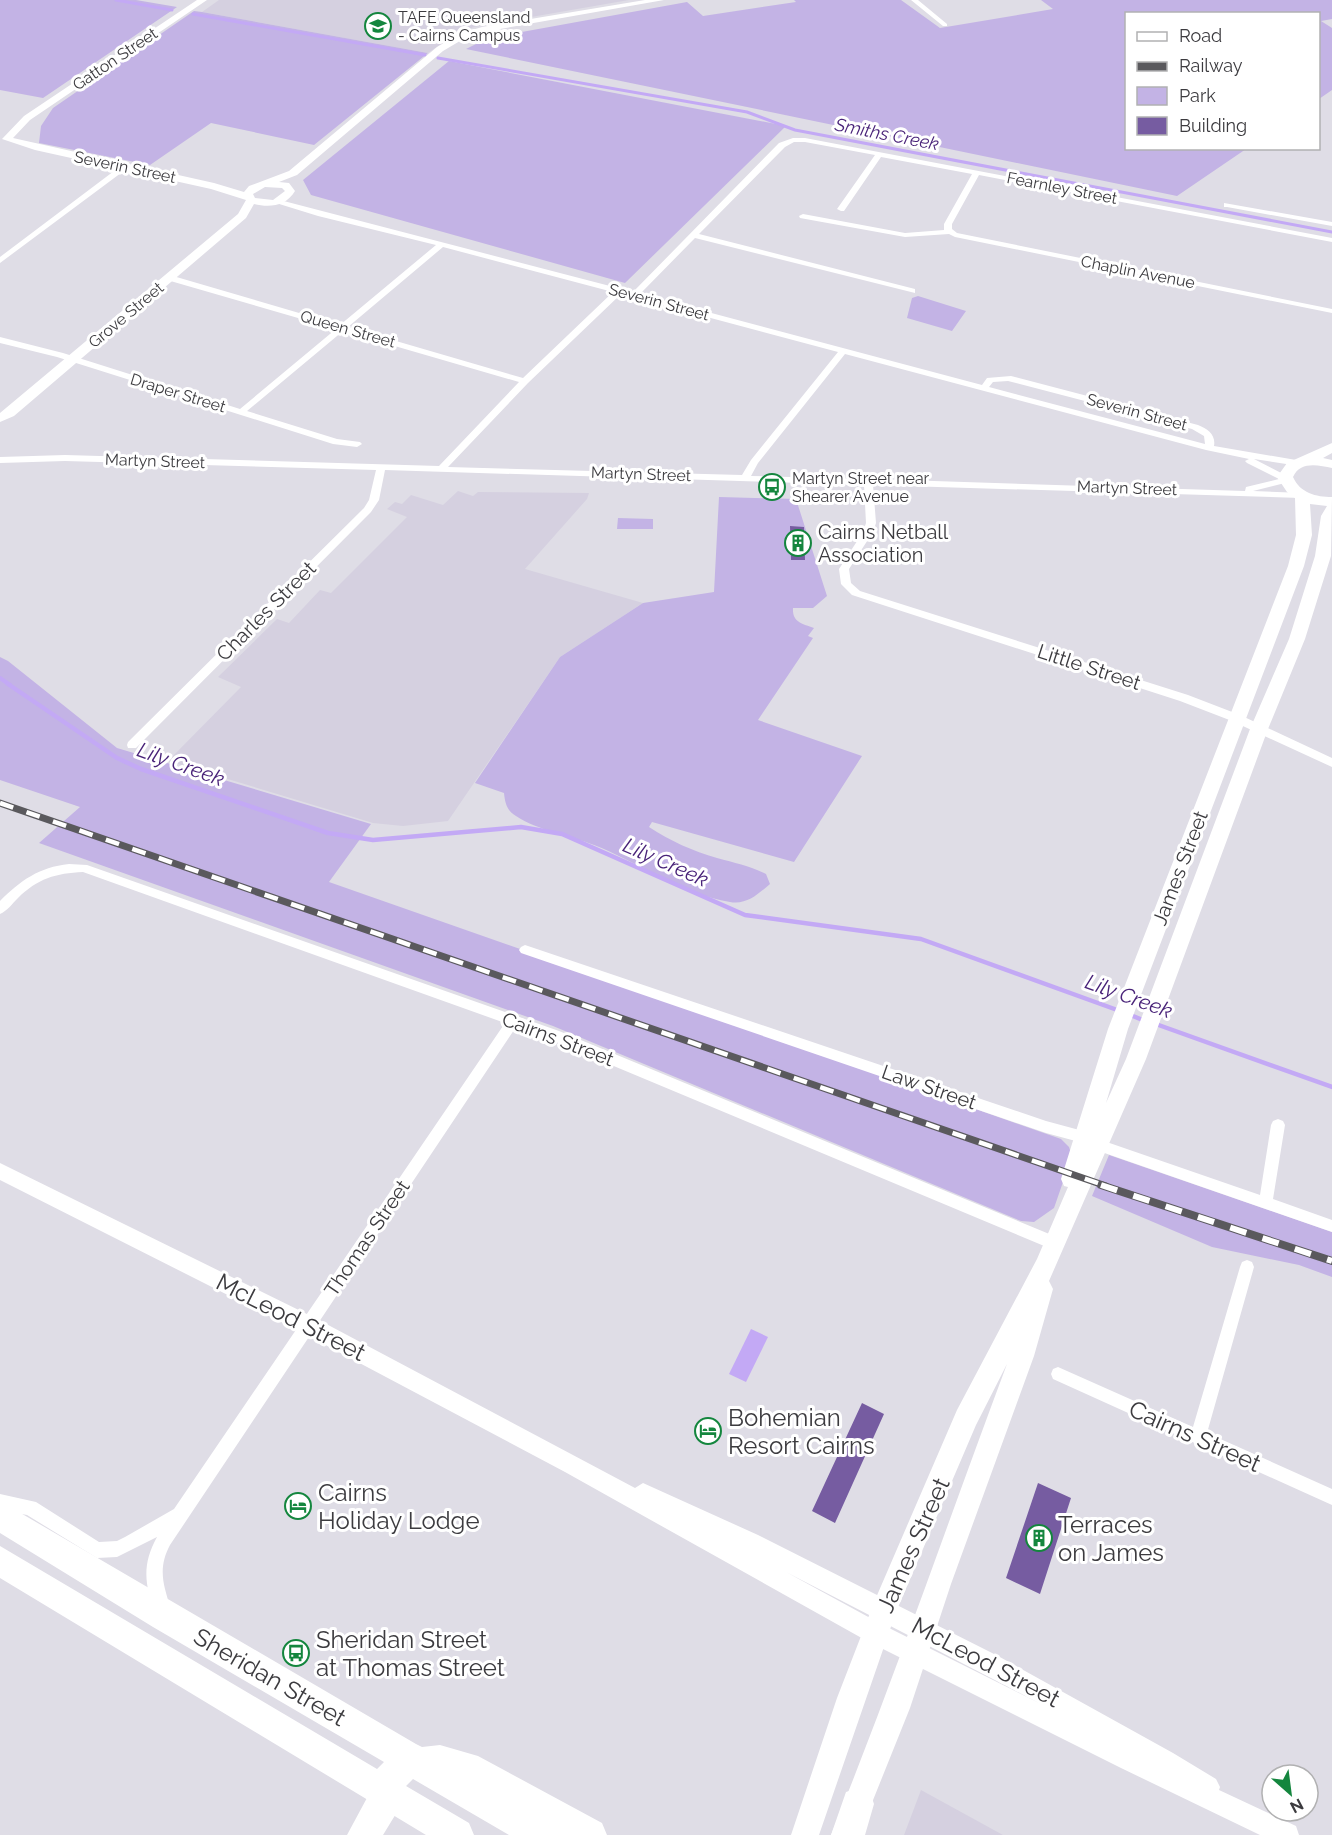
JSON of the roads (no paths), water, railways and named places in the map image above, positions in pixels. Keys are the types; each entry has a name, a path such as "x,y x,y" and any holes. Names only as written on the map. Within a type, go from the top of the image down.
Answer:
{"highway":[{"name":"Sheridan Street","path":"0,1516 164,1616 542,1835"},
{"name":"Sheridan Street","path":"0,1561 457,1835"},
{"path":"389,1793 415,1760 440,1761 467,1767 590,1835"},
{"path":"847,1835 858,1804"}],"main road":[{"path":"1332,447 1288,469 1286,479 1291,488 1301,495 1332,502"},
{"path":"1302,462 1332,464"},
{"name":"James Street","path":"858,1804 896,1708 1022,1356 1050,1254 1090,1141 1118,1029 1301,551 1305,522 1301,495"},
{"name":"James Street","path":"1090,1141 1144,1036 1259,729 1297,639 1323,556 1332,510"},
{"name":"James Street","path":"805,1835 880,1621 970,1409 1050,1254"}],"street":[{"name":"Gatton Street","path":"2,138 27,118 203,0"},
{"path":"262,184 293,173 440,50 458,38 499,26 660,0"},
{"path":"914,0 945,25"},
{"name":"Severin Street","path":"2,138 214,186 250,199 276,202 442,244 1209,448 1230,453 1302,462"},
{"name":"Fearnley Street","path":"693,235 782,145 792,140 805,140 1332,240"},
{"path":"841,209 879,154"},
{"path":"0,261 125,167"},
{"path":"948,230 977,172"},
{"path":"262,184 279,184 289,189 293,173"},
{"name":"Severin Street","path":"214,186 262,184"},
{"name":"Grove Street","path":"242,216 250,199 250,191 262,184"},
{"name":"Severin Street","path":"289,189 311,206 334,217"},
{"name":"Grove Street","path":"0,425 5,415 242,216 286,198 289,189"},
{"path":"1227,205 1332,224"},
{"name":"Chaplin Avenue","path":"803,216 904,235 948,230 969,238 1332,312"},
{"path":"634,296 693,235 912,291"},
{"path":"241,412 442,244"},
{"name":"Queen Street","path":"170,278 525,381"},
{"path":"442,468 525,381 618,292"},
{"name":"Draper Street","path":"0,340 73,360 336,442 357,444"},
{"path":"746,477 754,462 843,351"},
{"name":"Severin Street","path":"984,388 990,380 1008,378 1195,427 1208,435 1211,442 1209,448"},
{"name":"Martyn Street","path":"0,452 50,458"},
{"name":"Severin Street","path":"1230,453 1286,479"},
{"name":"Martyn Street","path":"0,460 50,458 442,468 1301,495"},
{"name":"Charles Street","path":"132,745 368,510 374,500 381,467"},
{"name":"Martyn Street","path":"1233,492 1286,479"},
{"name":"Little Street","path":"868,480 871,523 868,532 844,569 845,581 853,591 865,597 1184,698 1236,718 1332,763"},
{"name":"Cairns Street","path":"0,909 26,883 52,869 83,868 578,1045 1050,1254"},
{"name":"Law Street","path":"525,950 1090,1141 1332,1226"},
{"name":"Thomas Street","path":"164,1616 152,1572 155,1557 180,1514 513,1021"},
{"path":"1265,1203 1278,1125"},
{"name":"McLeod Street","path":"0,1170 308,1325 579,1468 880,1621 914,1653 1129,1760 1285,1834"},
{"path":"1198,1437 1247,1267"},
{"name":"Cairns Street","path":"1058,1374 1332,1497"},
{"name":"Thomas Street","path":"0,1502 30,1508 97,1550 117,1549 131,1543 180,1514"},
{"name":"McLeod Street","path":"880,1621 924,1628 1124,1736 1285,1834"},
{"path":"356,1835 389,1793"},
{"path":"373,1835 389,1793"}],"waterway":[{"name":"Smiths Creek","path":"116,0 172,10"},
{"name":"Smiths Creek","path":"193,14 425,55"},
{"name":"Smiths Creek","path":"438,58 747,112 795,130 1332,232"},
{"name":"Lily Creek","path":"0,678 10,685"},
{"name":"Lily Creek","path":"8,684 117,758 141,769 328,833 373,840 521,827 562,834 745,915 921,939 1120,1011"},
{"name":"Lily Creek","path":"1128,1014 1145,1021"},
{"name":"Lily Creek","path":"1153,1023 1332,1087"}],"railway":[{"path":"0,803 1106,1186"},
{"path":"1101,1185 1332,1261"}],"place":[{"name":"TAFE Queensland - Cairns Campus","path":"378,26"},
{"name":"Martyn Street near Shearer Avenue","path":"772,487"},
{"name":"Cairns Netball Association","path":"798,543"},
{"name":"Bohemian Resort Cairns","path":"708,1431"},
{"name":"Cairns Holiday Lodge","path":"298,1506"},
{"name":"Terraces on James","path":"1039,1538"},
{"name":"Sheridan Street at Thomas Street","path":"296,1653"}]}
